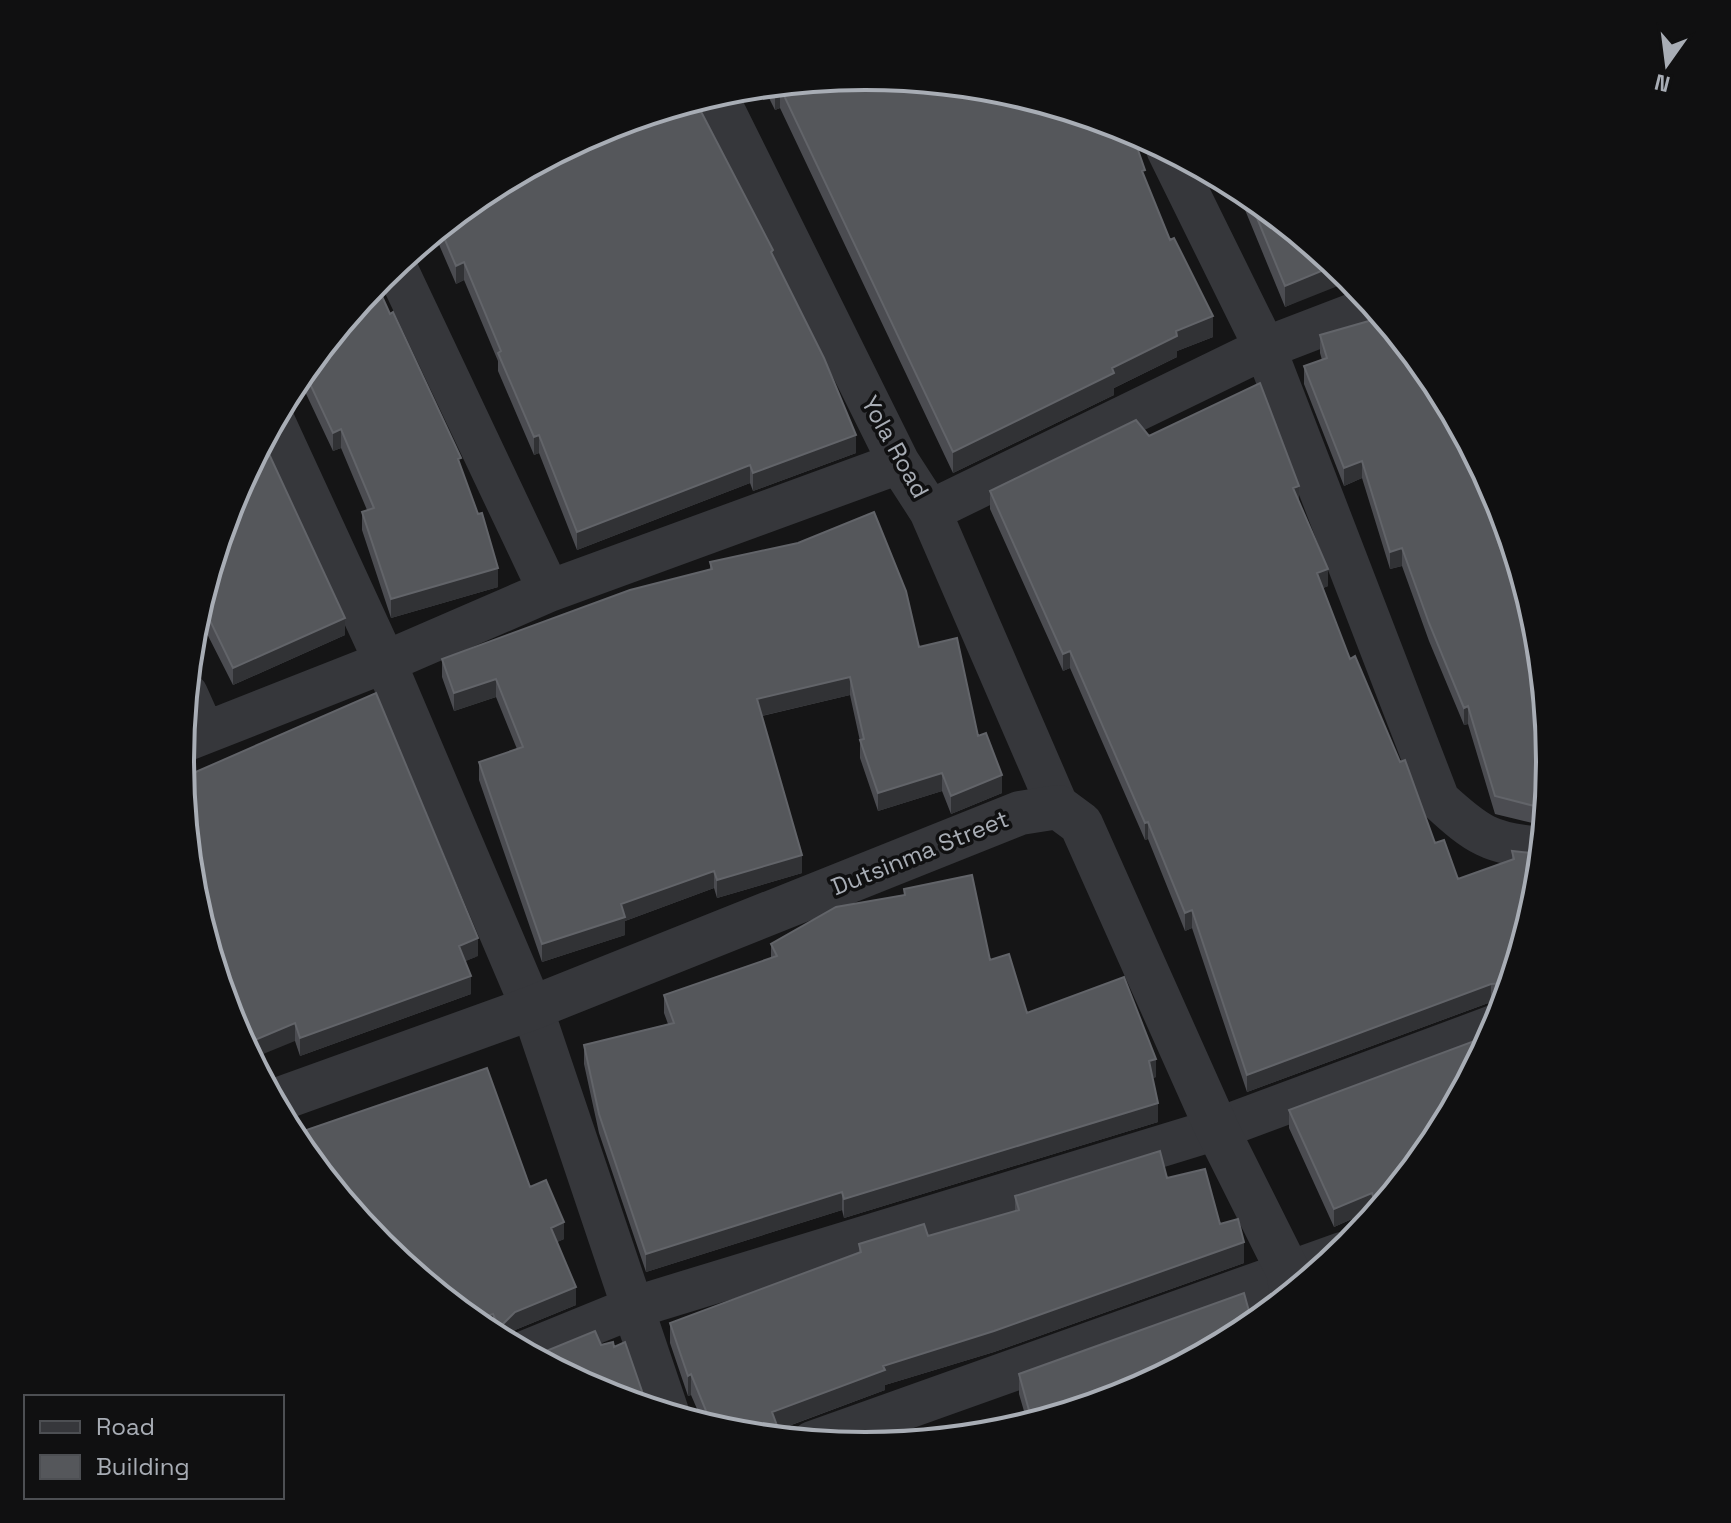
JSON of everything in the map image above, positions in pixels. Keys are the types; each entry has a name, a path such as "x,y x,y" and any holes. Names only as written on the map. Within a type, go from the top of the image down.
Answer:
{"street":[{"name":"Yola Road","path":"722,106 899,463 930,511 1058,807"},
{"path":"1176,166 1265,348 1439,800 1476,834 1531,847"},
{"path":"401,278 549,591"},
{"path":"930,511 1265,348 1362,311"},
{"path":"280,434 385,662 532,1008 664,1401"},
{"path":"195,736 385,662 549,591 899,463"},
{"path":"1058,807 1081,824 1289,1282"},
{"name":"Dutsinma Street","path":"284,1097 532,1008 1020,813 1058,807"},
{"path":"537,1347 632,1308 1217,1129 1480,1031"},
{"path":"841,1432 1284,1286"}],"building":[{"path":"866,90 953,96 1039,113 1137,148 1145,170 1142,171 1170,240 1174,238 1213,316 1176,331 1177,336 1112,368 1114,373 953,452 784,95"},
{"path":"701,111 773,250 771,252 824,358 856,435 753,473 750,465 577,532 539,435 534,437 498,353 501,351 464,262 456,266 445,239 492,203 569,159 609,141"},
{"path":"1256,216 1322,271 1285,286"},
{"path":"382,296 390,314 393,312 461,458 458,459 478,514 482,513 498,568 391,599 362,512 374,508 341,429 333,433 310,384"},
{"path":"1371,320 1424,388 1468,465 1511,578 1524,630 1536,718 1536,806 1495,796 1468,706 1464,708 1402,548 1390,552 1362,461 1344,468 1304,366 1327,358 1320,335"},
{"path":"1260,383 1299,486 1293,488 1328,569 1317,573 1350,659 1355,656 1400,762 1405,760 1435,843 1444,840 1458,879 1514,859 1512,851 1530,853 1514,935 1499,983 1247,1075 1192,910 1185,913 1148,822 1145,823 1070,651 1063,654 990,491 1136,420 1149,436"},
{"path":"269,454 345,618 233,668 209,620 230,546"},
{"path":"874,512 906,591 919,647 957,638 978,736 986,733 1002,775 951,796 942,773 878,793 860,740 864,739 850,677 757,699 802,855 717,880 714,871 621,904 625,917 542,944 479,762 523,747 496,679 454,693 442,659 630,590 712,569 710,562 798,543"},
{"path":"376,693 478,938 459,946 471,976 300,1038 295,1023 255,1040 230,977 207,893 195,805 194,773"},
{"path":"972,875 990,960 1009,954 1027,1013 1124,977 1156,1059 1149,1061 1158,1103 844,1199 842,1192 646,1254 599,1114 584,1045 674,1023 664,995 777,956 771,944 836,907 905,895 904,889"},
{"path":"1476,1040 1424,1135 1374,1199 1372,1193 1334,1209 1289,1110"},
{"path":"487,1068 530,1187 546,1180 564,1222 551,1228 576,1287 515,1312 501,1326 493,1314 487,1316 457,1294 391,1236 333,1170 304,1131"},
{"path":"1160,1151 1167,1178 1205,1169 1220,1224 1238,1219 1244,1242 994,1331 883,1366 885,1370 772,1412 778,1427 707,1414 691,1374 688,1376 670,1323 861,1252 859,1244 924,1224 928,1236 1019,1210 1015,1196"},
{"path":"1244,1293 1249,1312 1239,1320 1162,1364 1081,1397 1030,1412 1019,1374"},
{"path":"595,1331 601,1345 613,1342 614,1347 625,1342 643,1394 609,1382 545,1351"}]}
